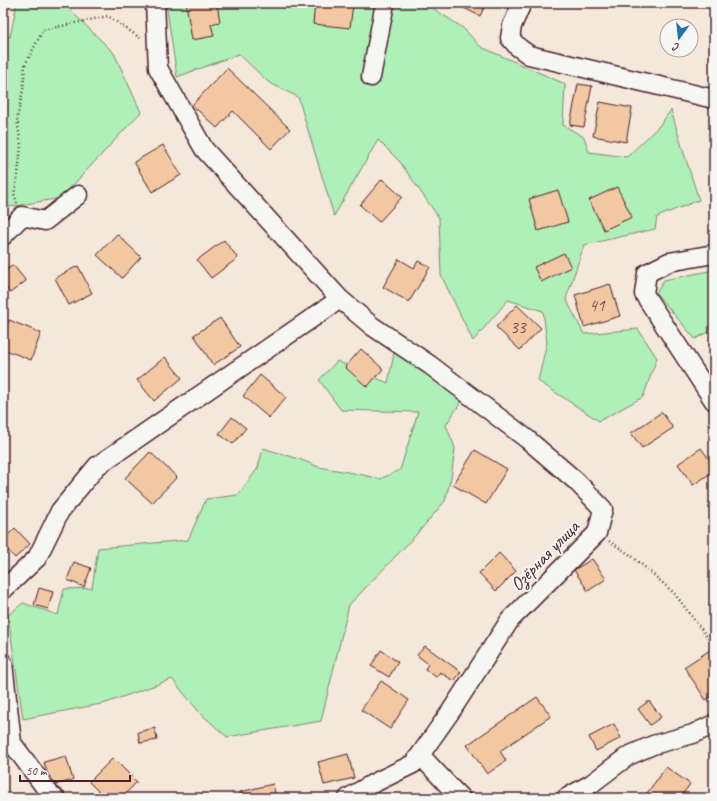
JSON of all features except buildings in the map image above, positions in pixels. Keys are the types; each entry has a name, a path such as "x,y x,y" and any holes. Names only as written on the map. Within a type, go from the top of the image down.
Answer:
{"street":[{"path":"3,590 36,558 60,511 98,466 340,299 204,149 158,68 155,3"},
{"path":"371,77 385,3"},
{"path":"522,3 512,26 510,38 518,47 529,55 714,99"},
{"path":"3,236 22,216 45,221 78,195"},
{"path":"714,254 669,262 646,273 644,294 708,378 714,401"},
{"name":"Озёрная улица","path":"340,299 372,326 430,365 521,435 576,481 603,509 596,533 510,620 451,711 420,755 412,764 348,798"},
{"path":"3,664 12,743 52,797 55,798"},
{"path":"566,798 591,784 628,756 653,745 693,734 714,724"},
{"path":"420,755 461,798"}],"path":[{"path":"22,216 14,194 21,146 17,119 24,90 25,65 43,30 108,16 157,49"},
{"path":"596,533 632,556 674,593 714,646"}],"green space":[{"path":"17,3 63,3 114,53 141,112 61,198 3,208 3,35 10,37"},
{"path":"166,3 431,3 434,9 463,28 481,47 565,84 563,125 584,137 589,152 627,157 660,125 671,110 699,200 657,217 655,229 584,245 566,299 584,334 638,329 657,358 643,397 599,421 538,381 547,342 543,311 508,300 473,341 441,275 439,218 400,162 378,140 334,216 298,97 268,82 239,54 177,77"},
{"path":"714,270 714,329 695,339 656,293 664,280"},
{"path":"394,353 424,367 455,387 461,402 446,425 455,448 451,478 445,501 416,535 349,605 321,721 227,737 200,713 172,679 106,703 23,719 8,615 23,603 58,615 64,589 92,588 98,548 188,540 206,499 238,495 258,468 263,448 319,467 380,479 400,470 418,412 341,410 319,380 337,361 388,383"}]}
